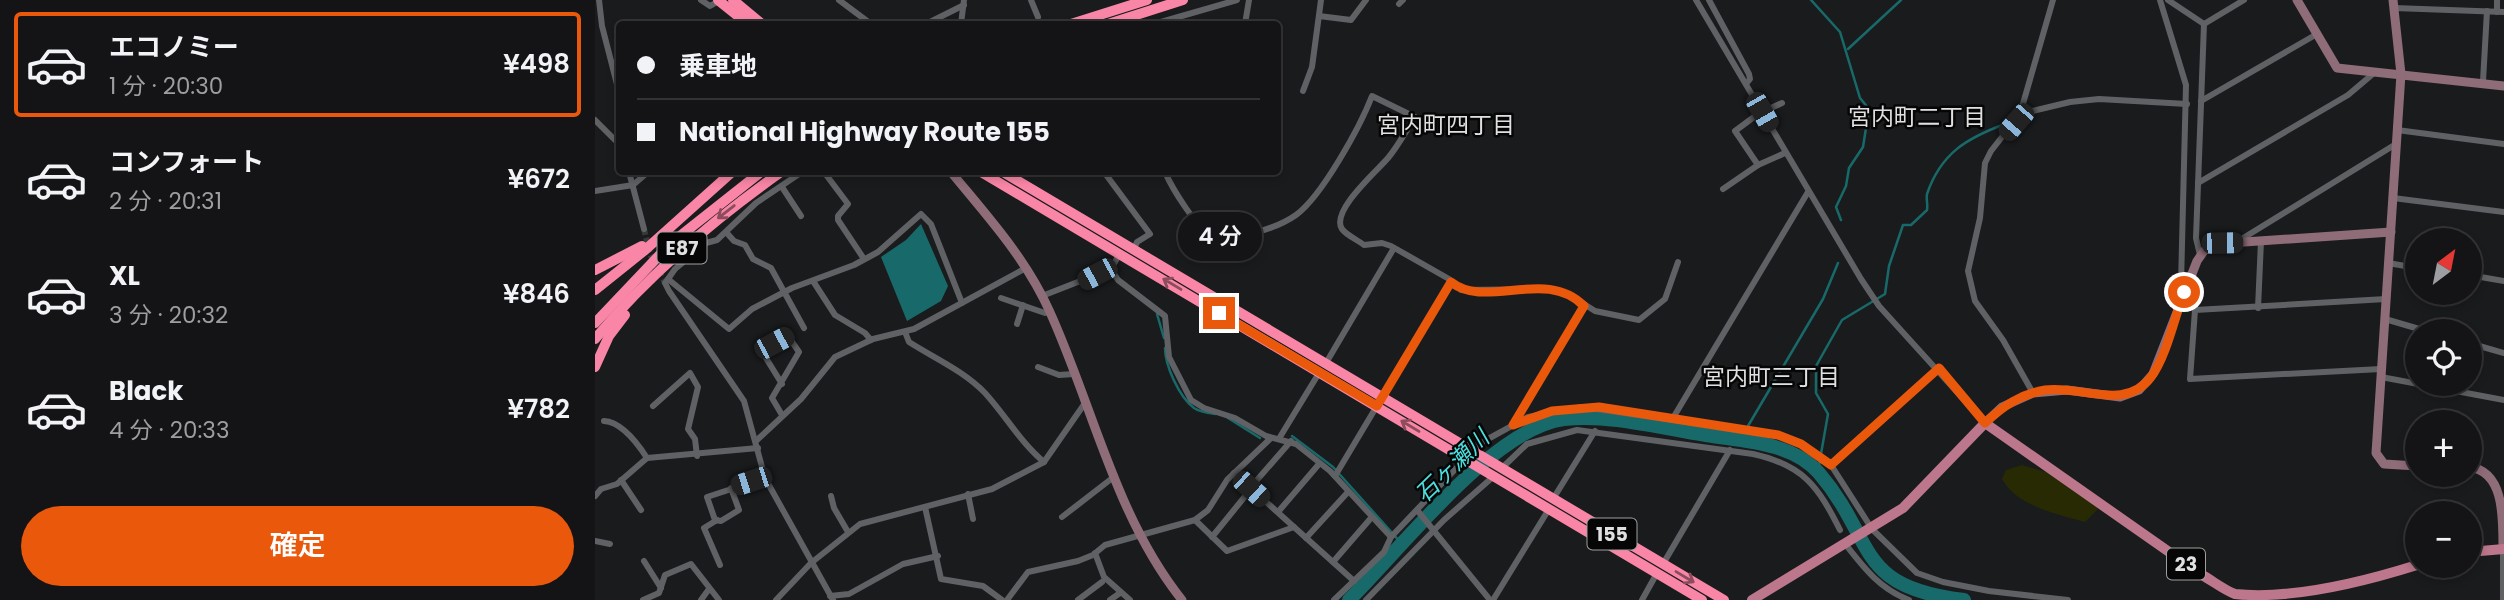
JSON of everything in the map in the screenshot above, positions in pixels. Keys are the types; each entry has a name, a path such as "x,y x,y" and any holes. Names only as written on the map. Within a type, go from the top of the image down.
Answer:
{"highway":[{"path":"718,0 744,21"},
{"path":"733,0 758,21"},
{"path":"1080,21 1147,0"},
{"path":"1117,21 1183,0"},
{"path":"595,270 640,248 720,175"},
{"path":"595,290 645,250 729,175"},
{"name":"E87","path":"595,323 644,268 693,224 757,175"},
{"name":"E87","path":"595,339 673,257 709,225 777,175"},
{"name":"155","path":"986,175 1319,373 1380,402"},
{"name":"155","path":"1008,175 1326,363 1380,402 1497,472 1660,568 1724,600"},
{"path":"595,367 618,323 666,272 673,257"},
{"path":"595,312 620,285 644,268"},
{"name":"155","path":"1660,568 1702,600"}],"main road":[{"path":"1752,600 1871,530 1917,497 1985,423"},
{"name":"23","path":"1985,423 2202,575 2236,594 2277,600 2295,598 2327,592 2405,569"},
{"path":"2482,551 2504,549"}],"street":[{"path":"599,0 601,26 616,81"},
{"path":"701,0 711,6 718,0"},
{"path":"839,0 867,21"},
{"path":"1031,0 1038,17"},
{"path":"1171,21 1237,0"},
{"path":"1246,21 1249,0"},
{"path":"1303,91 1312,67 1321,0"},
{"path":"1319,16 1351,20 1366,0"},
{"path":"1696,0 1808,192 1879,306 1939,368 1985,423 2002,407 2033,393 2057,389 2120,397 2132,394 2153,374 2200,255 2215,244 2391,232"},
{"path":"1709,0 1749,74 1750,79 1746,84"},
{"path":"2033,393 2003,340 1975,301 1969,281 1987,158 2020,114 2053,0"},
{"path":"2160,0 2185,74 2187,104 2181,284 2184,292"},
{"path":"2168,0 2204,24"},
{"path":"2204,24 2244,0"},
{"path":"2297,0 2337,68 2483,81 2504,86"},
{"path":"2435,9 2436,0"},
{"path":"2469,10 2470,0"},
{"path":"2405,465 2383,464 2378,458 2401,74 2397,4 2500,12 2497,0"},
{"path":"931,21 964,3"},
{"path":"961,21 964,3"},
{"path":"2483,81 2487,11"},
{"path":"2200,255 2196,238 2204,24"},
{"path":"2201,100 2317,34"},
{"path":"2198,183 2348,95 2374,73"},
{"path":"1167,175 1199,225 1212,235 1246,233 1277,225 1297,214 1313,198 1345,149 1372,96 1415,117 1386,161 1361,184 1346,207 1340,224 1342,229 1364,245 1382,243 1394,248 1465,291 1553,289 1610,316 1639,320 1665,299 1678,262"},
{"path":"2020,114 2070,102 2099,99 2187,104"},
{"path":"1758,165 1735,131 1762,112 1781,103"},
{"path":"595,120 616,141"},
{"path":"2397,130 2504,144"},
{"path":"2237,242 2396,144"},
{"path":"1723,189 1758,165 1785,153"},
{"path":"630,175 644,229"},
{"path":"595,191 633,185 645,175"},
{"path":"798,175 747,211 726,232 695,252 665,283 744,401 765,478 832,598 849,594 903,564 938,556"},
{"path":"826,175 848,204 837,218 864,259"},
{"path":"954,175 997,225 1042,296 1140,536 1181,600"},
{"path":"1106,175 1150,234 1137,242 1134,249"},
{"path":"782,187 801,216"},
{"path":"1673,418 1808,192"},
{"path":"2393,198 2504,212"},
{"path":"668,279 729,329 753,309 782,293 864,259 902,233 921,215 931,224 962,303"},
{"path":"726,232 734,241 745,245 753,259 771,268 782,293 804,328"},
{"path":"2258,309 2260,241"},
{"path":"1326,363 1394,248"},
{"path":"1042,296 1111,269 1120,253"},
{"path":"2388,263 2405,266"},
{"path":"595,496 601,488 621,480 647,458 687,454 697,456 757,444 782,415 801,400 835,358 871,340 905,332 1026,268"},
{"path":"1111,269 1118,280 1165,316 1169,357 1191,400 1271,438 1280,437 1291,441 1335,476 1371,519 1391,537"},
{"path":"2482,277 2504,281"},
{"path":"813,281 835,315 865,332 871,340"},
{"path":"1335,476 1451,282"},
{"path":"1001,298 1045,313 1049,311"},
{"path":"2386,299 2258,309 2195,310 2190,379 2381,373 2504,400"},
{"path":"1017,324 1023,306"},
{"path":"1513,425 1584,306"},
{"path":"2385,319 2405,325"},
{"path":"905,332 909,342 969,378 986,394 1017,430 1026,448 1044,463"},
{"path":"782,384 761,350 788,336 799,352 782,384 772,398 782,415"},
{"path":"2482,347 2504,353"},
{"path":"1038,367 1059,375 1074,374"},
{"path":"1831,465 1939,368"},
{"path":"653,406 690,373 698,387 688,429 695,439 697,456"},
{"path":"1280,437 1319,373"},
{"path":"776,600 811,563 848,532 873,519 1010,482 1044,463 1085,403"},
{"path":"1335,600 1388,547 1391,537 1471,456 1478,445 1541,413 1582,407 1778,435 1801,444 1831,465 1871,530 1917,573 1943,582 1989,591 2068,600"},
{"path":"604,421 612,422 638,444 647,458"},
{"path":"1417,510 1491,600 1595,430"},
{"path":"1366,600 1527,444 1570,431 1595,430 1770,457 1796,469 1817,489 1840,530"},
{"path":"925,507 941,579 983,586 1005,600 1028,572 1078,561 1105,545 1195,520 1208,510 1234,473 1271,438"},
{"path":"1212,537 1291,441"},
{"path":"1641,600 1730,450"},
{"path":"1277,512 1319,464"},
{"path":"2482,470 2489,472 2501,486 2503,600"},
{"path":"1234,473 1354,581"},
{"path":"1062,517 1115,477"},
{"path":"717,520 707,497 765,478"},
{"path":"621,480 641,510"},
{"path":"720,565 704,528 739,510 730,488"},
{"path":"1306,538 1348,492"},
{"path":"968,494 973,519"},
{"path":"831,496 834,508 848,532"},
{"path":"1333,562 1371,519"},
{"path":"1195,520 1227,551 1294,527"},
{"path":"595,541 610,544"},
{"path":"1847,544 1876,581 1891,593 1909,600"},
{"path":"1095,553 1102,573 1120,593 1131,600"},
{"path":"644,561 660,588"},
{"path":"643,600 659,593 665,575 691,564 719,600"},
{"path":"1078,600 1102,582"},
{"path":"704,600 710,591"},
{"path":"1110,600 1120,593"},
{"path":"1887,600 1891,593"}],"green space":[{"path":"2022,465 2077,484 2093,499 2098,509 2085,522 2027,502 2017,496 2002,479 2006,470"}],"water":[{"path":"921,224 948,286 941,301 907,321 881,257 906,240"}],"waterway":[{"path":"1811,0 1840,32 1860,98 1869,109 1863,147 1849,168 1846,186 1836,207 1841,220"},
{"path":"1848,49 1901,0"},
{"path":"1818,471 1828,414 1816,393 1816,366 1842,320 1885,294 1889,266 1903,225 1911,225 1927,210 1927,194 1940,168 1967,141 2005,124"},
{"path":"1743,441 1748,426 1823,299 1838,263"},
{"path":"1157,314 1164,338"},
{"path":"1165,348 1170,372 1188,403 1196,409 1215,414"},
{"path":"1228,418 1260,438"},
{"name":"石ヶ瀬川","path":"1349,600 1478,467 1508,444 1537,427 1564,419 1582,418 1600,418 1751,441 1795,455 1819,473 1837,497 1872,557 1885,572 1903,584 1928,594 1964,600"},
{"path":"1292,436 1333,467 1402,544"}],"tunnel":[{"path":"644,229 650,254 665,283"}],"district":[{"name":"宮内町二丁目","path":"1917,117"},
{"name":"宮内町四丁目","path":"1446,125"},
{"name":"宮内町三丁目","path":"1771,377"}],"route":[{"path":"1219,313 1377,406 1451,282 1465,291 1553,289 1576,299 1584,306 1513,425 1541,413 1566,408 1599,407 1778,435 1801,444 1831,465 1939,368 1985,423 2008,403 2044,390 2057,389 2120,397 2132,394 2153,374 2184,292"}]}
